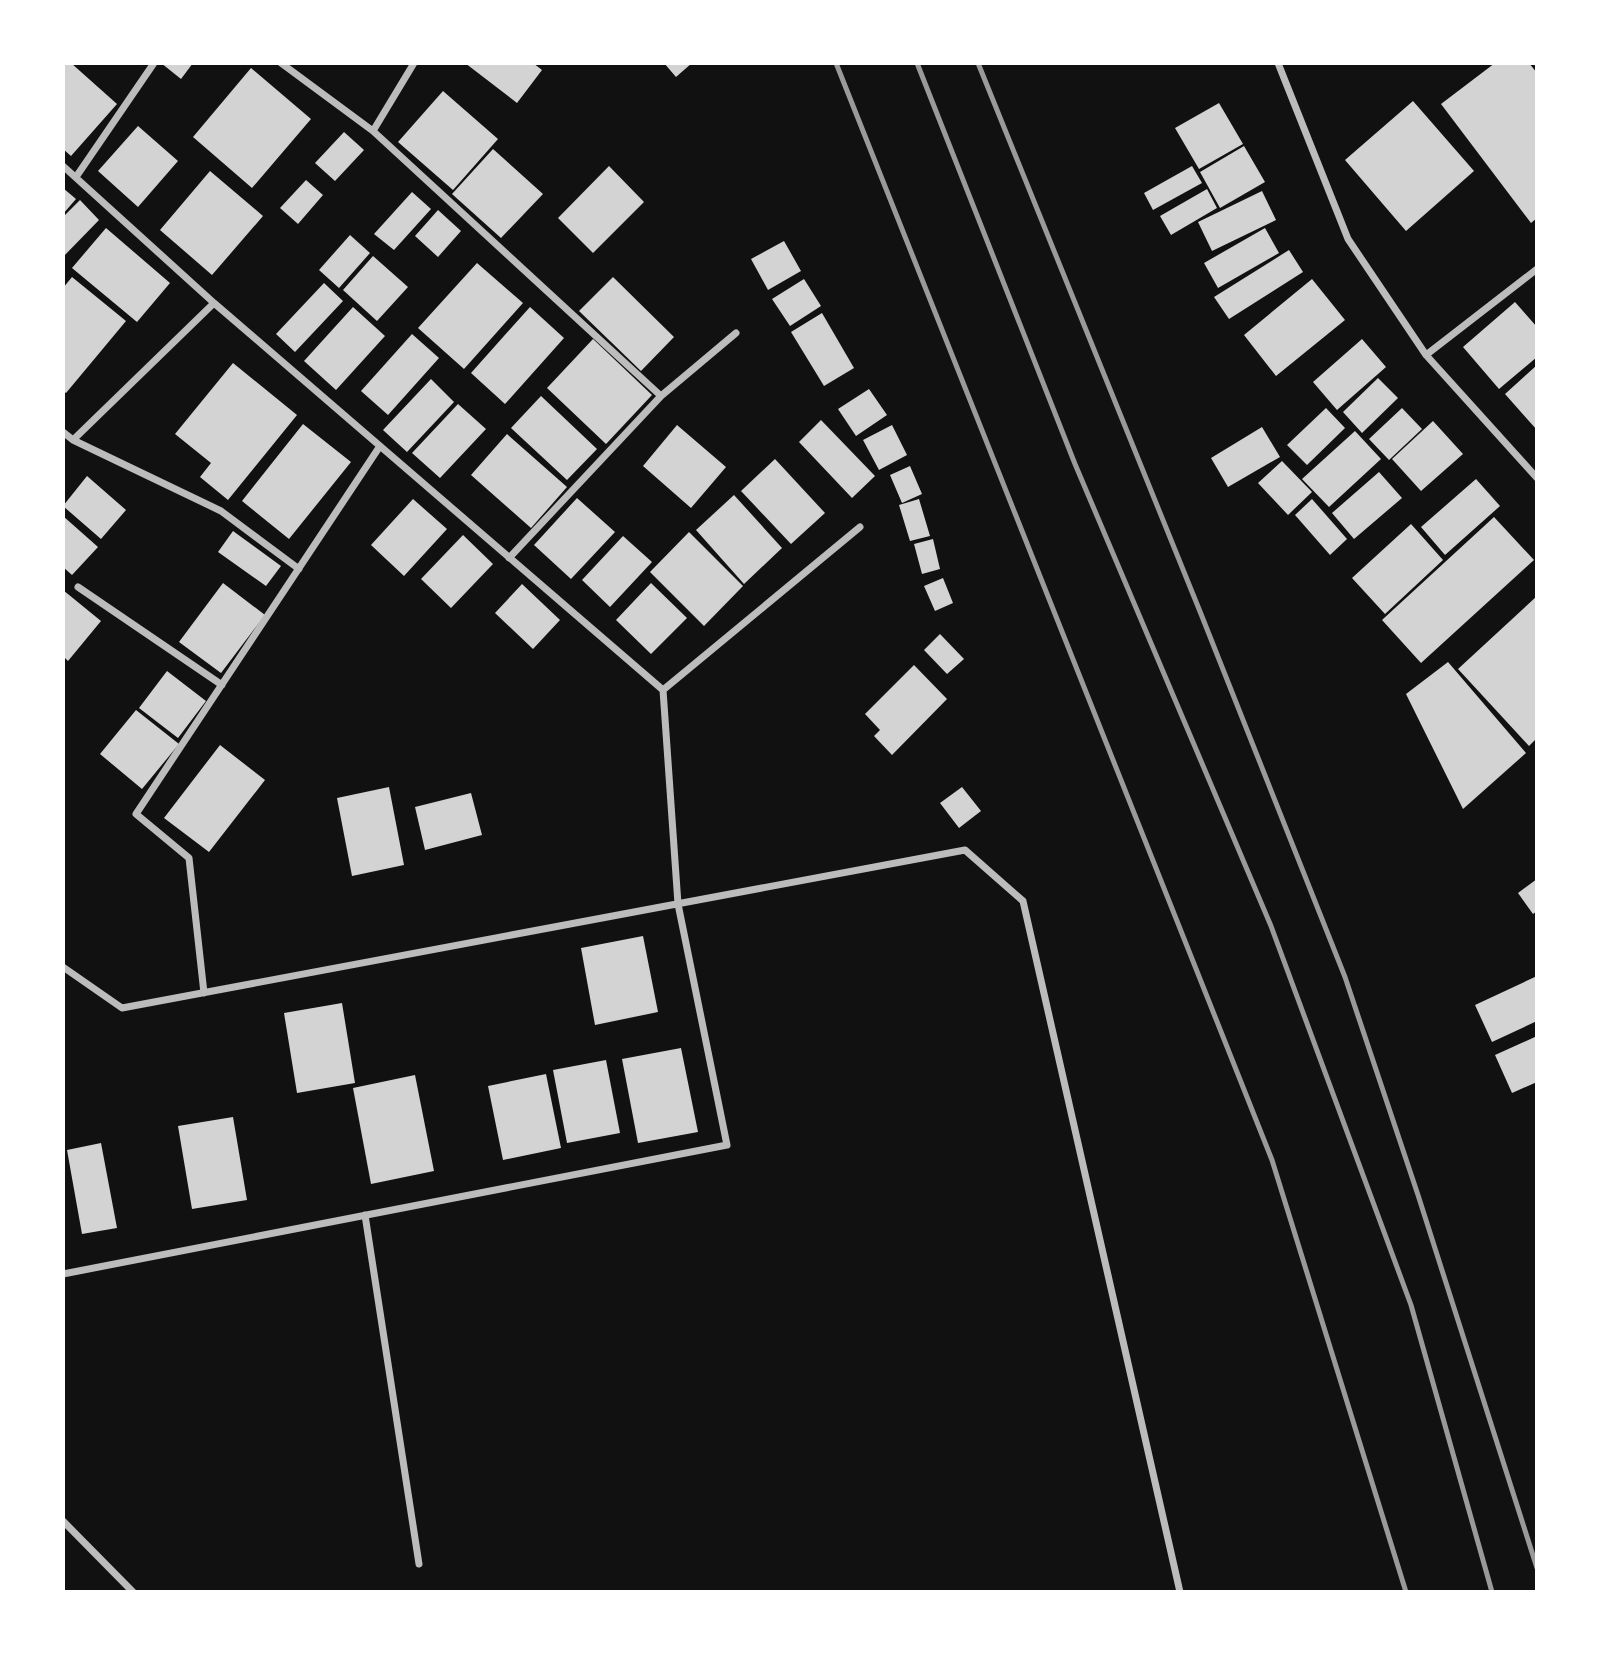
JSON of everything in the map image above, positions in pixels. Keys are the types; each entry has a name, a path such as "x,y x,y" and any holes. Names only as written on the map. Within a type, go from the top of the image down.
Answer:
{"street":[{"path":"76,177 154,63"},
{"path":"281,63 373,131 661,396"},
{"path":"373,131 414,63"},
{"path":"1278,63 1348,239 1426,355 1537,478"},
{"path":"63,166 214,303 663,690 678,904 727,1146 63,1274"},
{"path":"1426,355 1537,269"},
{"path":"73,440 214,303"},
{"path":"509,558 661,396 736,333"},
{"path":"63,432 73,440 221,511 299,569"},
{"path":"204,993 189,858 136,814 380,446"},
{"path":"663,690 860,527"},
{"path":"78,587 222,685"},
{"path":"63,967 122,1008 965,850 1023,901 1180,1592"},
{"path":"365,1215 419,1564"},
{"path":"63,1521 133,1592"}],"building":[{"path":"63,63 71,63 117,104 71,156 63,149"},
{"path":"161,63 193,63 181,79"},
{"path":"465,63 533,63 542,70 517,103"},
{"path":"664,63 692,63 676,77"},
{"path":"1495,63 1529,63 1537,73 1537,218 1531,223 1441,104"},
{"path":"251,68 311,119 252,188 193,137"},
{"path":"443,91 498,139 453,190 398,142"},
{"path":"1413,101 1474,171 1406,231 1345,160"},
{"path":"1219,103 1243,144 1199,169 1175,128"},
{"path":"138,126 178,161 138,207 98,171"},
{"path":"344,132 364,150 335,181 315,163"},
{"path":"1244,146 1265,182 1220,208 1200,172"},
{"path":"493,149 543,194 501,238 452,194"},
{"path":"609,166 644,202 593,253 558,218"},
{"path":"1192,166 1202,183 1153,210 1144,193"},
{"path":"210,171 263,216 212,275 160,230"},
{"path":"306,180 323,195 298,224 280,208"},
{"path":"63,188 76,199 63,214"},
{"path":"1207,189 1217,208 1171,235 1160,216"},
{"path":"1262,191 1276,220 1212,251 1198,222"},
{"path":"412,192 431,209 394,250 374,234"},
{"path":"80,200 99,220 63,257 63,217"},
{"path":"438,210 461,231 438,257 415,236"},
{"path":"106,228 170,283 137,322 72,268"},
{"path":"1265,228 1279,253 1218,288 1204,263"},
{"path":"350,235 370,253 339,288 319,270"},
{"path":"784,241 801,271 768,290 751,259"},
{"path":"1289,250 1303,272 1229,319 1214,297"},
{"path":"373,256 408,287 377,321 343,290"},
{"path":"477,263 523,303 464,369 418,328"},
{"path":"72,277 126,321 66,393 63,391 63,288"},
{"path":"613,277 674,337 641,371 579,311"},
{"path":"804,279 821,306 790,326 772,299"},
{"path":"1312,279 1345,320 1276,376 1244,335"},
{"path":"324,283 343,301 295,352 276,334"},
{"path":"1515,302 1537,327 1537,357 1499,389 1463,347"},
{"path":"353,307 385,336 336,390 304,361"},
{"path":"530,307 564,338 505,404 471,373"},
{"path":"822,313 854,368 824,386 791,332"},
{"path":"412,334 439,358 388,415 361,391"},
{"path":"593,339 652,395 606,444 547,388"},
{"path":"1362,339 1386,367 1337,410 1313,382"},
{"path":"233,363 297,415 228,500 200,477 211,463 175,434"},
{"path":"1537,365 1537,430 1505,394"},
{"path":"1378,378 1398,398 1362,433 1343,412"},
{"path":"431,379 454,402 407,452 383,430"},
{"path":"869,389 887,415 856,436 838,409"},
{"path":"541,396 597,449 567,480 511,428"},
{"path":"458,404 486,429 440,478 412,453"},
{"path":"1326,408 1345,428 1307,465 1287,445"},
{"path":"1402,408 1422,429 1389,460 1369,439"},
{"path":"821,420 875,476 852,498 799,442"},
{"path":"1433,421 1463,454 1421,491 1392,459"},
{"path":"303,424 351,462 289,539 242,501"},
{"path":"677,425 726,467 691,508 643,466"},
{"path":"892,425 907,455 879,470 863,440"},
{"path":"1262,427 1280,457 1228,487 1211,458"},
{"path":"1355,431 1381,459 1329,507 1302,479"},
{"path":"507,434 567,487 531,528 471,475"},
{"path":"775,459 825,513 791,544 741,491"},
{"path":"1282,461 1312,492 1288,515 1258,483"},
{"path":"910,466 922,494 902,503 890,475"},
{"path":"1379,472 1402,498 1354,539 1332,513"},
{"path":"87,476 126,510 101,539 63,506"},
{"path":"1476,479 1500,506 1445,555 1421,527"},
{"path":"734,495 782,548 744,584 696,530"},
{"path":"577,498 615,532 571,579 534,545"},
{"path":"413,499 447,529 404,576 371,545"},
{"path":"919,499 930,536 910,541 899,505"},
{"path":"1312,499 1347,539 1330,555 1295,515"},
{"path":"63,516 98,547 72,575 63,567"},
{"path":"1494,517 1534,560 1421,663 1382,620"},
{"path":"1411,524 1443,560 1385,614 1352,578"},
{"path":"233,531 281,566 266,586 218,552"},
{"path":"689,532 743,586 704,626 650,572"},
{"path":"463,535 493,564 451,608 421,579"},
{"path":"623,536 652,562 610,607 582,580"},
{"path":"933,539 940,569 922,574 914,544"},
{"path":"943,578 953,603 935,611 924,586"},
{"path":"223,583 265,615 221,673 179,642"},
{"path":"651,583 687,618 651,654 616,620"},
{"path":"522,584 560,620 533,649 495,613"},
{"path":"63,590 101,621 68,661 63,656"},
{"path":"1537,596 1537,738 1529,746 1458,669"},
{"path":"940,634 964,659 947,674 924,650"},
{"path":"1448,662 1526,753 1463,809 1406,694"},
{"path":"914,665 947,699 892,755 874,736 880,730 865,714"},
{"path":"167,671 206,701 178,738 139,708"},
{"path":"136,710 179,744 142,789 100,754"},
{"path":"220,745 265,780 209,852 164,818"},
{"path":"389,787 404,865 352,876 337,798"},
{"path":"962,787 981,811 959,828 940,803"},
{"path":"471,793 482,835 425,850 415,807"},
{"path":"1537,879 1537,911 1533,914 1518,893"},
{"path":"643,936 658,1012 595,1025 581,948"},
{"path":"1537,976 1537,1021 1492,1042 1475,1005"},
{"path":"342,1003 355,1083 297,1093 284,1013"},
{"path":"1537,1036 1537,1082 1512,1093 1495,1055"},
{"path":"681,1048 698,1132 638,1143 622,1059"},
{"path":"606,1060 620,1133 567,1143 553,1070"},
{"path":"546,1074 561,1148 503,1160 488,1086"},
{"path":"415,1075 434,1171 371,1184 353,1088"},
{"path":"233,1117 247,1200 192,1209 178,1126"},
{"path":"101,1143 117,1228 82,1234 67,1150"}],"railway":[{"path":"836,63 1272,1160 1406,1592"},
{"path":"917,63 1075,464 1271,926 1411,1305 1492,1592"},
{"path":"978,63 1345,977 1537,1568"}]}
